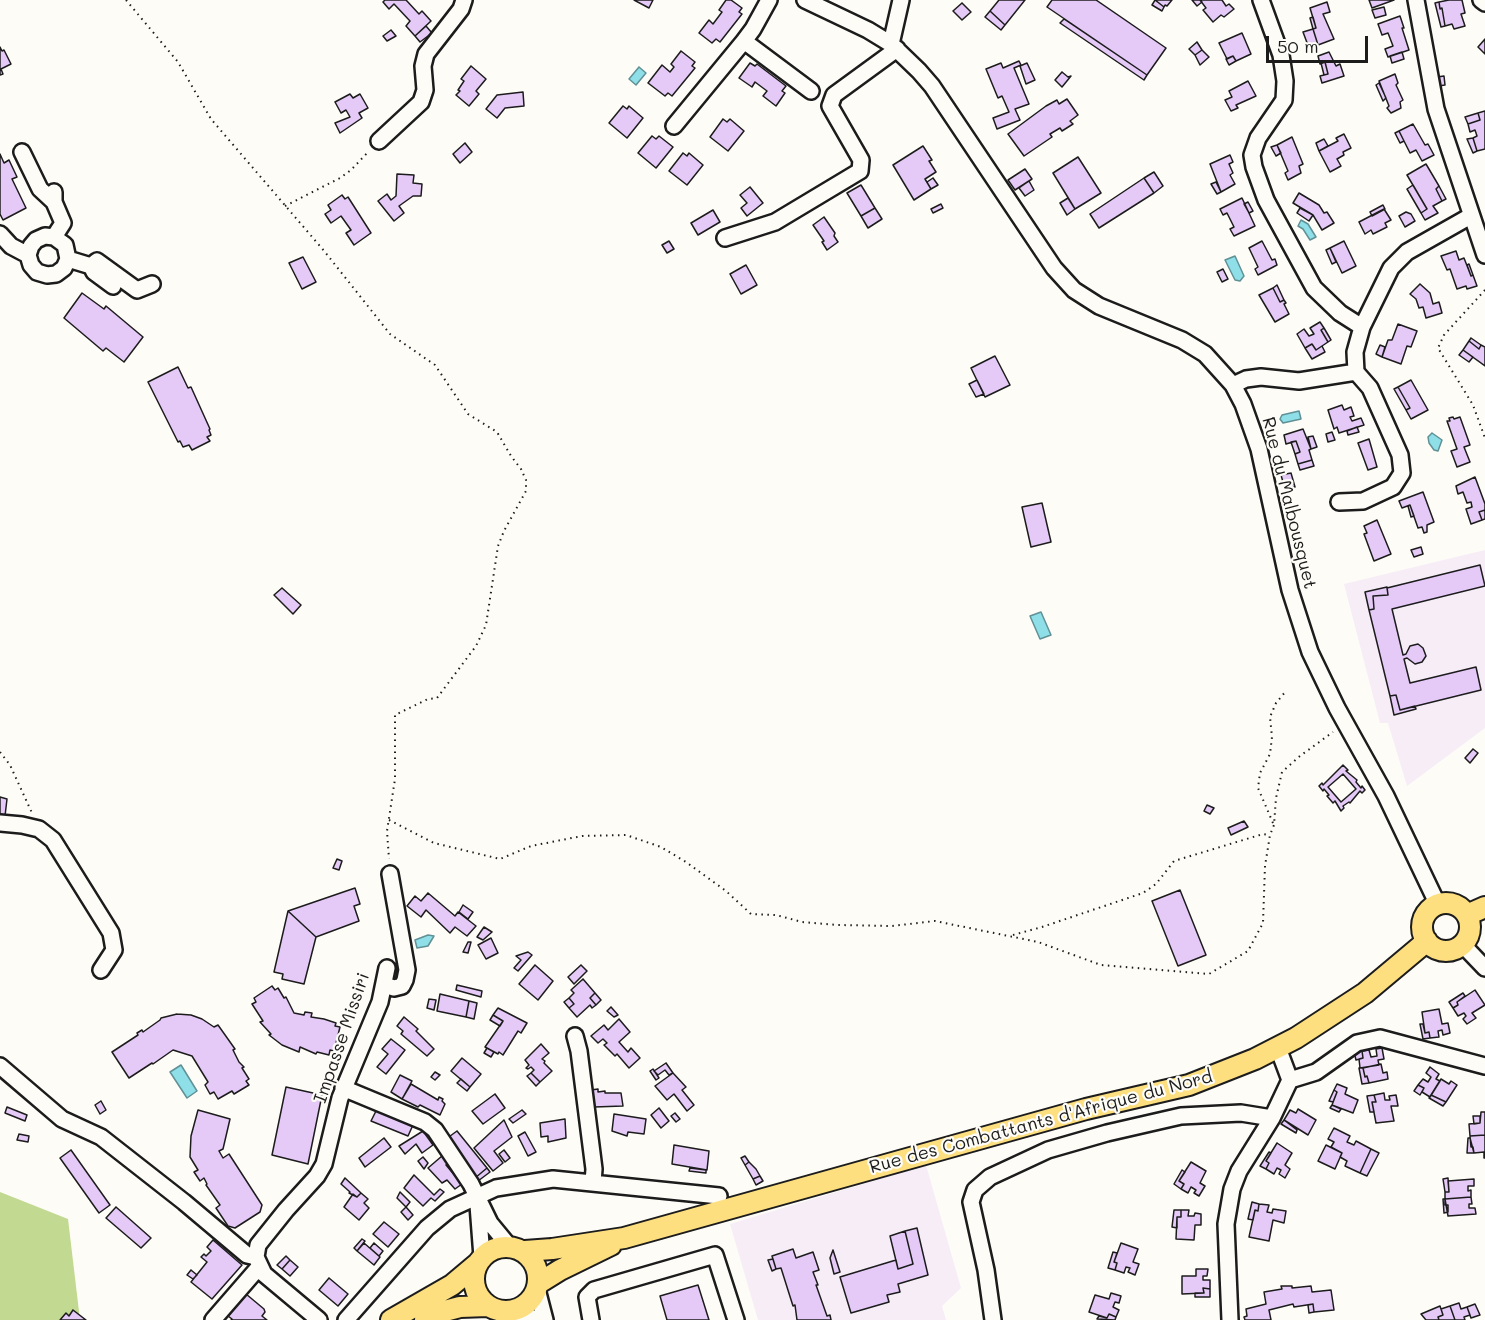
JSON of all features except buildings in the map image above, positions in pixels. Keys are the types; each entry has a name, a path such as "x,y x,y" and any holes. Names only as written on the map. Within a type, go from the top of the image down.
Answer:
{"main road":[{"path":"1437,905 1458,906 1467,915 1470,928 1462,944 1446,951 1439,950 1427,941 1422,928 1423,920 1426,914 1437,905"},
{"path":"1467,915 1485,907"},
{"name":"Rue des Combattants d'Afrique du Nord","path":"517,1249 552,1249 624,1238 1086,1108 1189,1085 1278,1048 1365,993 1427,941"},
{"name":"Rue des Combattants d'Afrique du Nord","path":"538,1286 560,1270 624,1238"},
{"path":"392,1320 452,1285 495,1248 517,1249 537,1268 538,1286 529,1302 521,1308 507,1311 496,1310 488,1306 479,1297 476,1289 474,1274 480,1261"},
{"path":"426,1320 460,1306 488,1306"}],"street":[{"path":"380,141 422,102 425,90 423,66 426,54 460,9 464,0"},
{"path":"674,126 744,42 768,0"},
{"name":"Rue du Malbousquet","path":"805,0 868,30 894,46 932,86 1054,268 1074,290 1099,306 1182,340 1205,354 1233,385 1243,404 1259,449 1290,590 1310,652 1345,723 1386,796 1437,905"},
{"path":"725,238 775,222 860,171 861,160 830,106 834,95 894,46 901,0"},
{"path":"1261,0 1281,55 1285,81 1284,100 1258,138 1252,155 1254,167 1266,200 1314,288 1340,313 1362,327"},
{"path":"1416,0 1436,109 1485,255"},
{"path":"1481,0 1485,3"},
{"path":"744,42 811,91"},
{"path":"22,152 40,189 54,197 63,223 54,237"},
{"path":"1339,502 1363,501 1393,487 1402,473 1400,455 1370,388 1356,372 1355,352 1362,327 1391,268 1407,252 1467,218 1473,217"},
{"path":"0,234 11,246 28,255"},
{"path":"45,236 54,237 65,245 68,259 64,268 56,274 46,275 37,272 31,265 28,255 31,246 36,240 45,236"},
{"path":"68,259 91,266 94,272 113,286"},
{"path":"91,266 97,261 137,290 152,284"},
{"path":"1233,385 1246,379 1261,377 1299,381 1356,372"},
{"path":"0,823 39,829 53,840 111,933 114,950 101,970"},
{"path":"384,985 393,988 402,986 407,970 390,874"},
{"path":"1462,944 1485,968"},
{"name":"Impasse Missiri","path":"213,1320 258,1262 258,1245 262,1238 317,1176 324,1164 344,1088 380,1002 387,968"},
{"path":"575,1036 579,1051 594,1169 593,1182"},
{"path":"1290,1080 1316,1072 1357,1043 1380,1038 1485,1066"},
{"path":"1230,1320 1226,1224 1232,1189 1239,1171 1272,1118 1290,1080 1278,1048"},
{"path":"0,1066 62,1119 101,1137 184,1202 258,1262 264,1274 319,1320"},
{"path":"344,1088 425,1122 435,1130 471,1184 490,1222 517,1249"},
{"path":"993,1320 986,1270 971,1202 975,1190 990,1177 1048,1150 1107,1133 1181,1116 1241,1113 1272,1118"},
{"path":"346,1320 427,1228 450,1209 496,1188 509,1184 553,1179 719,1196"},
{"path":"477,1196 480,1261"},
{"path":"591,1320 587,1297 594,1290 716,1255 736,1320"},
{"path":"507,1311 543,1320 538,1286"}],"path":[{"path":"126,0 178,62 211,119 325,252 390,334 435,365 468,414 497,432 526,480 526,491 498,546 486,625 477,646 437,698 428,699 395,715 395,779 387,831 390,874"},
{"path":"285,206 345,174 380,141"},
{"path":"1485,290 1444,335 1438,348 1473,405 1485,438"},
{"path":"1274,825 1258,788 1260,773 1270,754 1272,737 1270,717 1276,703 1286,691"},
{"path":"389,820 434,843 500,859 531,846 582,836 626,835 661,847 686,862 726,891 751,914 776,915 802,922 838,925 892,926 936,921 1038,942 1101,965 1209,974 1248,951 1263,923 1265,866 1282,772 1345,723"},
{"path":"0,752 10,765 39,829"},
{"path":"1010,936 1143,893 1156,884 1174,861 1263,834 1270,835"}],"shaded area":[{"path":"1485,550 1485,728 1407,786 1388,723 1380,723 1344,584"},
{"path":"926,1165 961,1288 942,1306 946,1320 758,1320 730,1224"}],"green space":[{"path":"0,1192 68,1219 80,1320 0,1320"}],"water":[{"path":"639,67 646,73 636,85 629,79"},
{"path":"1301,220 1308,224 1316,237 1310,240 1303,229 1298,226"},
{"path":"1235,256 1244,276 1240,281 1235,280 1225,260"},
{"path":"1299,411 1301,419 1283,423 1280,419 1282,415"},
{"path":"1432,433 1442,440 1438,451 1434,450 1429,443 1428,437"},
{"path":"1041,612 1051,635 1040,639 1030,616"},
{"path":"428,935 434,936 428,946 417,948 415,940"},
{"path":"181,1065 197,1091 187,1098 170,1072"}]}
